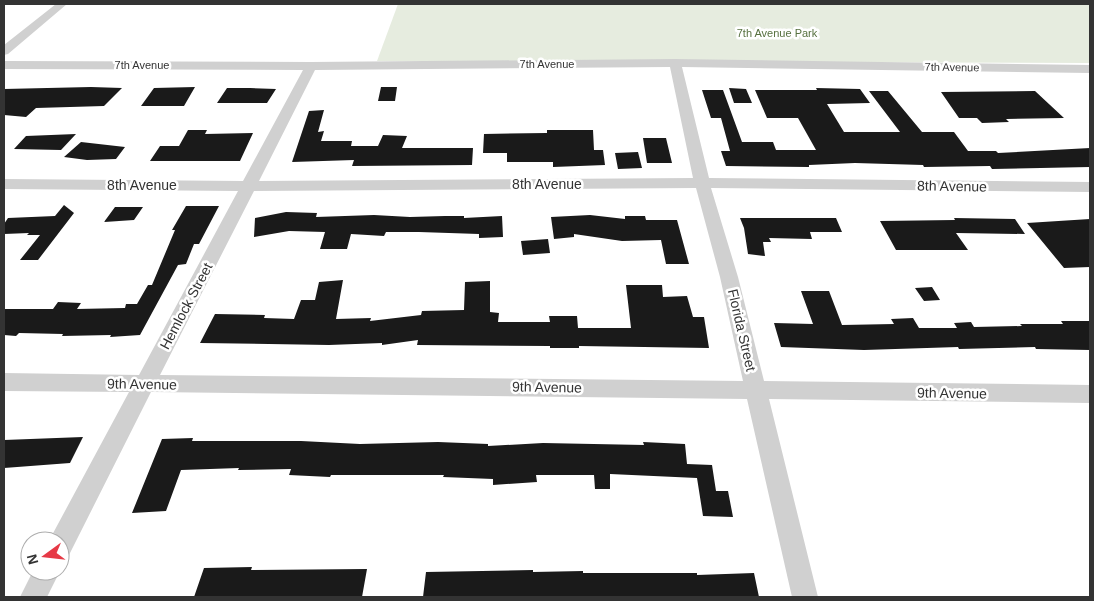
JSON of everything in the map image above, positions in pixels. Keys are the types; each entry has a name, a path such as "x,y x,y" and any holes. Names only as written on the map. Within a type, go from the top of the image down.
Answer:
{"street":[{"path":"4,51 62,4"},
{"name":"7th Avenue","path":"4,65 311,66 675,63 1090,69"},
{"name":"Florida Street","path":"675,63 702,183 729,278 805,597"},
{"name":"Hemlock Street","path":"68,531 311,66"},
{"name":"8th Avenue","path":"4,184 248,186 702,183 1090,187"},
{"name":"9th Avenue","path":"4,382 1090,394"},
{"path":"34,597 42,581"}],"green space":[{"name":"7th Avenue Park","path":"398,4 1090,4 1090,63 377,61"}],"building":[{"path":"195,87 184,106 141,106 154,88"},
{"path":"381,87 397,87 395,101 378,101"},
{"path":"122,88 104,106 36,108 26,117 4,115 4,89"},
{"path":"227,88 276,89 267,103 217,103"},
{"path":"729,88 746,89 752,103 734,103"},
{"path":"816,88 860,89 870,103 827,104 844,132 900,132 869,91 888,91 922,132 954,132 968,151 996,151 998,153 1090,148 1090,167 992,169 990,166 924,167 923,165 855,163 809,165 809,167 726,166 721,151 730,151 721,118 711,118 702,90 723,90 742,142 773,142 776,150 816,150 798,118 767,118 755,90 817,90"},
{"path":"1035,91 1064,118 1006,119 1009,122 982,123 977,118 959,118 941,92"},
{"path":"324,110 318,132 324,131 321,141 352,141 351,146 378,146 383,135 407,136 402,148 473,148 472,165 352,166 354,160 292,162 309,111"},
{"path":"188,130 207,130 205,134 253,133 240,161 150,161 160,146 179,146"},
{"path":"547,130 593,130 594,150 603,150 605,165 553,167 553,162 507,162 507,153 483,153 484,134 547,133"},
{"path":"76,134 61,150 14,149 26,136"},
{"path":"643,138 666,138 672,163 647,163"},
{"path":"81,142 125,147 116,159 87,160 64,157"},
{"path":"638,152 642,168 618,169 615,153"},
{"path":"64,205 74,213 38,260 20,260 40,235 27,235 29,233 4,234 4,224 8,218 55,216"},
{"path":"186,206 219,206 199,244 194,244 186,264 178,265 140,335 110,337 111,335 62,336 63,334 19,333 16,336 4,335 4,309 53,309 58,302 81,303 77,309 125,308 126,304 137,304 148,285 152,285 175,230 172,230"},
{"path":"115,207 143,207 134,220 104,222"},
{"path":"286,212 317,213 316,217 374,215 410,217 464,216 464,218 502,216 503,237 479,238 479,234 419,232 386,232 384,236 351,234 347,249 320,249 325,232 289,231 254,237 255,218"},
{"path":"590,215 625,219 625,216 645,216 646,220 677,220 689,264 666,264 661,240 622,241 574,234 574,237 554,239 551,217"},
{"path":"740,218 836,218 842,232 810,232 812,239 769,238 771,242 763,242 765,256 748,254 744,228"},
{"path":"954,218 1015,219 1025,234 956,233 968,250 896,250 880,221 955,220"},
{"path":"1090,219 1090,267 1064,268 1027,223"},
{"path":"548,239 550,253 523,255 521,241"},
{"path":"343,280 336,319 371,318 370,321 421,315 422,311 464,310 465,282 490,281 490,312 499,313 498,322 550,322 549,316 577,316 578,328 631,328 626,285 662,285 663,297 687,296 693,317 704,317 709,348 579,346 579,348 550,348 550,346 417,345 418,340 382,345 382,343 329,345 200,343 215,314 265,315 264,318 294,319 301,300 315,300 319,282"},
{"path":"932,287 940,300 924,301 915,288"},
{"path":"801,291 829,291 842,325 894,324 891,319 913,318 919,328 957,328 954,323 971,322 974,327 1063,324 1061,321 1090,321 1090,350 1036,349 1035,347 864,350 781,347 774,323 813,324"},
{"path":"83,437 70,463 4,468 4,440"},
{"path":"193,438 192,441 301,441 360,444 438,442 488,444 488,446 543,443 644,445 643,442 685,444 687,464 712,465 716,491 728,491 733,517 703,516 697,478 610,474 610,489 595,489 594,475 536,475 537,482 493,485 493,479 443,477 444,475 331,475 330,477 289,475 291,469 238,470 239,468 181,470 166,511 132,513 162,439"},
{"path":"252,567 251,570 367,569 362,597 194,597 204,568"},
{"path":"533,570 533,572 583,571 583,573 697,573 697,575 754,573 759,597 423,597 426,572"}]}
